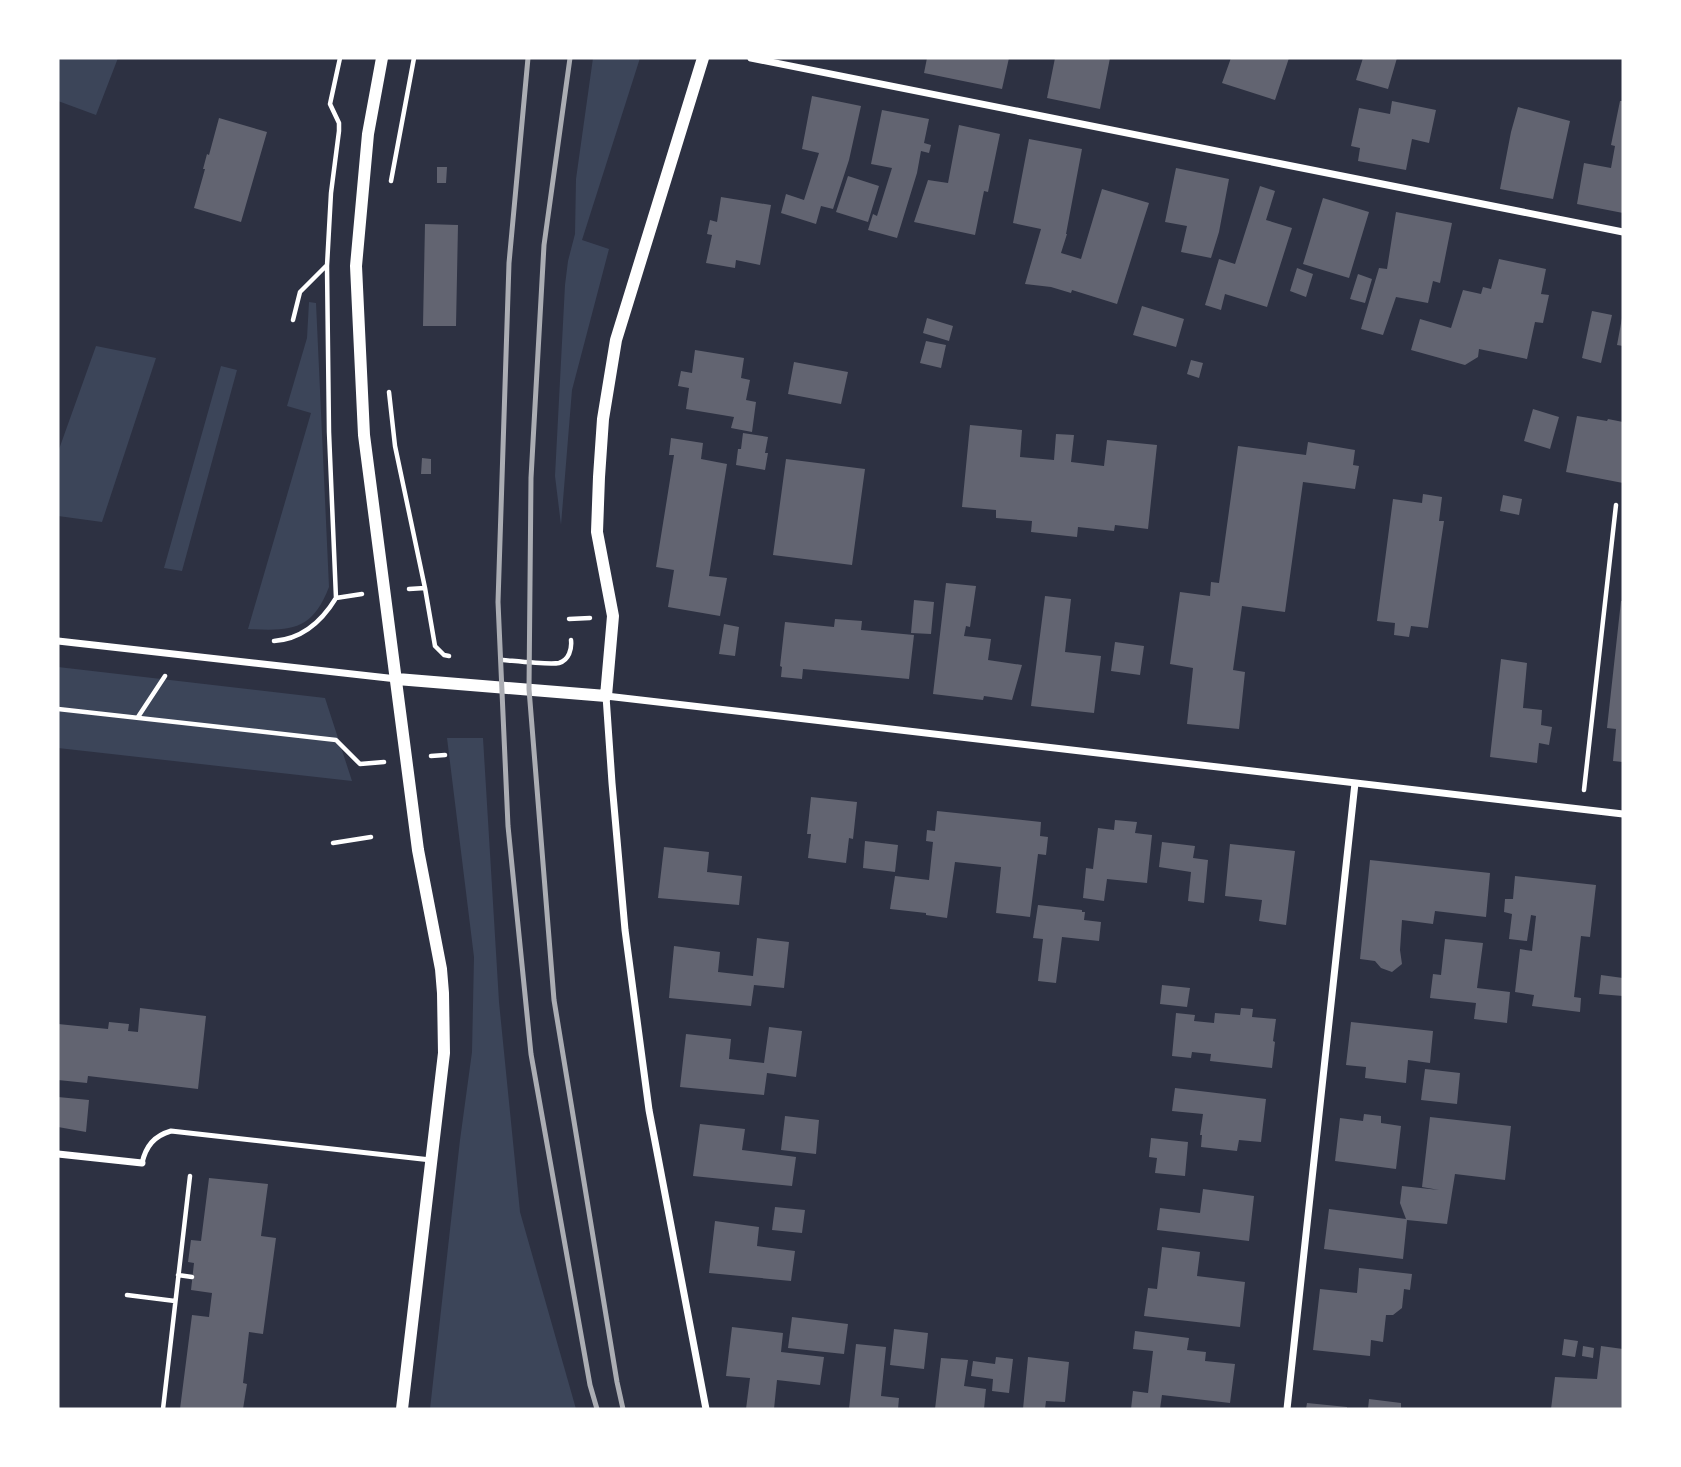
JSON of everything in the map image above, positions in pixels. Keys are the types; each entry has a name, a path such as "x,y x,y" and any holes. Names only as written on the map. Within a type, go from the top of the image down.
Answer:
{"street":[{"path":"382,58 368,134 356,266 365,435 405,760 440,969 444,1053 402,1409"},
{"path":"703,58 616,340 603,418 597,532 613,616 606,696 625,930 649,1110 706,1409"},
{"path":"751,58 1623,232"},
{"path":"58,640 397,679 606,696 1623,814"},
{"path":"1287,1409 1355,783"},
{"path":"58,1154 142,1163"}],"lane":[{"path":"142,1163 145,1151 152,1141 161,1134 172,1131 431,1160"}],"path":[{"path":"390,185 414,58"},
{"path":"293,320 300,292 327,266 356,266"},
{"path":"388,380 395,446 435,646 444,655 452,657"},
{"path":"1582,808 1616,505"},
{"path":"386,591 425,588"},
{"path":"270,641 291,638 308,629 317,623 337,598"},
{"path":"501,660 558,663 569,655 571,640"},
{"path":"138,718 179,654"},
{"path":"58,709 336,740 360,764 405,760"},
{"path":"333,843 371,837"},
{"path":"163,1409 190,1176"},
{"path":"178,1275 192,1277"},
{"path":"127,1295 175,1301"}],"shaded area":[{"path":"58,58 118,58 96,115 58,101"},
{"path":"593,58 640,58 582,240 609,249 572,390 561,525 555,476 565,285 575,234 576,179"},
{"path":"309,302 316,303 329,587 315,612 298,625 276,629 248,629 311,413 287,406 307,338"},
{"path":"96,346 156,358 102,522 58,516 58,452"},
{"path":"221,366 237,370 182,571 164,568"},
{"path":"58,667 325,698 352,781 58,748"},
{"path":"447,738 483,738 499,1002 520,1212 576,1409 430,1409 472,1052 474,957"}],"building":[{"path":"927,58 1009,58 1002,89 924,73"},
{"path":"1055,58 1110,58 1100,109 1047,98"},
{"path":"1231,58 1289,58 1275,100 1222,83"},
{"path":"1363,58 1397,58 1388,89 1356,80"},
{"path":"812,96 861,106 849,160 833,209 821,206 816,224 781,213 786,194 804,200 819,153 802,149"},
{"path":"1392,101 1436,110 1429,143 1412,139 1406,170 1358,161 1360,148 1351,146 1359,108 1390,114"},
{"path":"1620,101 1623,101 1623,213 1577,204 1584,163 1611,168 1615,146 1611,145"},
{"path":"1518,107 1570,121 1553,199 1500,189"},
{"path":"882,110 929,119 924,143 931,145 929,153 921,151 897,238 868,230 873,214 877,216 892,168 871,164"},
{"path":"219,118 267,132 241,222 194,208"},
{"path":"959,125 1000,134 988,192 984,191 975,235 914,222 928,180 948,183"},
{"path":"1029,139 1082,149 1067,234 1061,253 1081,259 1102,189 1149,203 1117,304 1072,290 1071,293 1025,284 1041,229 1013,223"},
{"path":"437,167 447,167 446,183 437,183"},
{"path":"1176,168 1229,179 1211,258 1181,252 1187,226 1165,222"},
{"path":"848,176 879,186 868,222 836,212"},
{"path":"1260,186 1275,191 1266,220 1292,228 1267,307 1225,294 1221,310 1205,305 1219,259 1235,264"},
{"path":"721,197 771,205 760,265 736,260 735,268 706,263 712,235 707,234 710,220 717,222"},
{"path":"1323,198 1369,212 1349,278 1303,264"},
{"path":"1396,212 1452,223 1440,283 1433,281 1428,303 1396,297 1383,335 1361,329 1379,268 1387,269"},
{"path":"425,224 458,225 456,326 423,326"},
{"path":"1499,259 1546,269 1541,294 1549,295 1543,323 1535,322 1527,359 1479,349 1478,357 1465,365 1411,350 1420,319 1451,328 1463,290 1481,294 1483,287 1491,289"},
{"path":"1297,268 1313,274 1306,297 1290,291"},
{"path":"1358,274 1372,279 1365,303 1350,299"},
{"path":"1142,306 1184,319 1176,347 1133,335"},
{"path":"1592,311 1612,315 1601,363 1582,358"},
{"path":"927,318 953,326 949,341 923,333"},
{"path":"1623,319 1623,346 1617,345"},
{"path":"926,341 946,345 941,368 920,363"},
{"path":"695,350 744,358 741,378 750,380 746,400 756,402 752,432 731,428 734,417 686,409 689,388 678,386 681,371 692,373"},
{"path":"1191,360 1203,363 1199,378 1187,374"},
{"path":"794,362 848,372 841,404 788,394"},
{"path":"1533,409 1559,417 1550,449 1524,441"},
{"path":"1577,416 1623,422 1623,483 1566,472"},
{"path":"970,425 1022,430 1020,457 1054,460 1056,434 1074,435 1071,462 1104,466 1107,440 1157,445 1148,529 1115,525 1114,531 1078,527 1077,537 1031,532 1032,521 996,518 996,510 962,507"},
{"path":"743,433 768,437 765,470 736,465"},
{"path":"671,438 703,443 701,459 727,464 709,576 727,578 720,616 668,607 674,570 656,567 674,455 669,455"},
{"path":"1308,442 1355,450 1353,465 1359,466 1355,489 1303,482 1285,612 1242,606 1233,670 1245,672 1239,729 1187,724 1193,668 1170,664 1180,592 1210,596 1211,582 1219,583 1238,446 1306,455"},
{"path":"422,458 431,459 431,474 421,474"},
{"path":"786,459 865,469 852,565 773,555"},
{"path":"1423,494 1442,497 1439,521 1444,521 1428,628 1411,626 1409,637 1394,635 1395,623 1377,621 1393,499 1422,503"},
{"path":"1503,495 1522,499 1519,515 1500,511"},
{"path":"946,583 976,586 970,627 966,626 964,636 991,639 988,660 1022,665 1012,700 984,696 983,700 933,694"},
{"path":"1045,596 1071,599 1065,652 1101,656 1094,713 1031,706"},
{"path":"914,600 934,602 931,634 911,633"},
{"path":"1621,601 1623,762 1613,761 1616,729 1607,728"},
{"path":"835,619 862,621 861,630 914,635 909,679 803,669 802,679 781,677 785,622 834,627"},
{"path":"724,624 739,627 735,656 719,654"},
{"path":"1115,642 1144,646 1140,675 1111,671"},
{"path":"1501,659 1527,663 1523,708 1542,710 1541,725 1552,727 1549,745 1539,743 1537,763 1490,757"},
{"path":"811,797 857,802 853,839 849,838 846,863 808,858 811,834 807,834"},
{"path":"937,811 1041,822 1040,836 1048,837 1046,855 1038,854 1030,917 996,913 1001,867 955,862 947,918 890,909 895,876 929,880 933,842 926,841 927,830 935,831"},
{"path":"1115,820 1137,822 1135,833 1152,835 1147,883 1107,879 1104,901 1083,898 1086,868 1093,869 1098,828 1114,830"},
{"path":"865,841 898,845 895,872 863,868"},
{"path":"1162,842 1195,846 1193,858 1208,860 1204,903 1188,901 1191,872 1159,867"},
{"path":"1230,844 1295,851 1286,925 1259,921 1262,900 1225,896"},
{"path":"664,847 709,852 707,872 742,876 739,905 658,898"},
{"path":"1370,860 1490,873 1486,917 1435,911 1433,924 1402,920 1402,964 1392,972 1381,968 1375,961 1360,959"},
{"path":"1515,876 1596,885 1590,937 1581,936 1574,997 1581,998 1580,1012 1532,1006 1534,995 1515,992 1520,949 1532,951 1536,916 1531,915 1527,941 1509,939 1512,914 1504,912 1505,899 1513,899"},
{"path":"1038,905 1082,910 1085,912 1084,920 1101,922 1099,941 1062,937 1056,983 1038,981 1043,939 1033,938"},
{"path":"757,938 789,942 784,988 754,985 751,1006 669,998 674,946 720,952 718,972 753,976"},
{"path":"1445,939 1483,943 1477,988 1510,992 1507,1023 1474,1019 1476,1003 1430,998 1433,974 1441,975"},
{"path":"1601,975 1623,978 1623,996 1599,994"},
{"path":"1162,985 1190,988 1187,1007 1160,1004"},
{"path":"140,1008 206,1016 198,1089 88,1076 87,1083 58,1080 58,1024 108,1029 109,1022 129,1024 128,1031 138,1032"},
{"path":"1241,1008 1253,1009 1252,1017 1276,1019 1272,1068 1210,1061 1211,1054 1192,1052 1191,1058 1172,1056 1176,1013 1195,1015 1194,1021 1214,1023 1215,1013 1240,1015"},
{"path":"1351,1022 1433,1031 1430,1063 1408,1060 1406,1083 1365,1078 1366,1067 1346,1065"},
{"path":"769,1027 802,1031 796,1077 767,1073 764,1095 680,1087 686,1034 731,1039 729,1059 764,1063"},
{"path":"1425,1069 1460,1073 1457,1104 1421,1100"},
{"path":"1175,1088 1266,1099 1261,1142 1239,1140 1237,1151 1201,1147 1203,1114 1172,1111"},
{"path":"58,1097 89,1100 86,1132 58,1127"},
{"path":"1364,1114 1381,1116 1381,1123 1401,1126 1396,1169 1335,1161 1340,1118 1363,1121"},
{"path":"785,1116 819,1120 816,1154 781,1150"},
{"path":"1430,1117 1511,1126 1505,1180 1455,1174 1447,1224 1407,1220 1403,1259 1324,1249 1329,1209 1406,1219 1400,1203 1402,1186 1439,1190 1422,1187"},
{"path":"700,1124 745,1129 742,1150 796,1157 792,1186 693,1176"},
{"path":"1151,1138 1188,1142 1185,1176 1155,1173 1157,1158 1149,1157"},
{"path":"209,1178 268,1184 261,1236 276,1238 263,1334 249,1332 243,1409 180,1409 192,1315 209,1317 212,1293 191,1290 194,1263 188,1262 191,1240 201,1241"},
{"path":"1203,1189 1254,1196 1249,1241 1157,1230 1160,1208 1200,1213"},
{"path":"775,1207 805,1210 802,1233 772,1230"},
{"path":"715,1221 759,1227 757,1246 795,1251 791,1281 709,1273"},
{"path":"1162,1247 1200,1252 1197,1276 1245,1282 1240,1327 1144,1316 1148,1288 1157,1289"},
{"path":"1359,1268 1412,1274 1410,1290 1404,1289 1402,1308 1393,1315 1386,1315 1383,1342 1371,1340 1370,1356 1313,1350 1320,1289 1357,1293"},
{"path":"792,1317 848,1324 844,1354 788,1348"},
{"path":"732,1327 783,1333 781,1352 824,1357 820,1385 777,1380 774,1409 746,1409 750,1378 726,1376"},
{"path":"894,1329 928,1333 924,1369 890,1365"},
{"path":"1135,1331 1189,1338 1187,1350 1206,1352 1205,1361 1235,1364 1230,1403 1162,1395 1160,1409 1131,1409 1133,1391 1148,1393 1153,1351 1133,1349"},
{"path":"1564,1339 1578,1341 1575,1357 1562,1355"},
{"path":"856,1344 886,1347 881,1396 899,1398 898,1409 849,1409"},
{"path":"1583,1346 1594,1348 1593,1358 1582,1356"},
{"path":"1601,1346 1623,1349 1623,1409 1551,1409 1555,1377 1597,1379"},
{"path":"996,1357 1013,1359 1009,1393 992,1391 993,1379 971,1376 973,1361 995,1364"},
{"path":"1028,1357 1069,1362 1065,1402 1046,1401 1045,1409 1023,1409"},
{"path":"941,1358 968,1360 964,1386 986,1389 984,1409 935,1409"},
{"path":"1369,1399 1401,1403 1401,1409 1368,1409"},
{"path":"1307,1403 1347,1407 1347,1409 1306,1409"}],"railway":[{"path":"528,58 509,263 498,602 508,826 531,1054 590,1385 597,1409"},
{"path":"570,58 544,245 531,478 529,689 554,1000 623,1409"}]}
